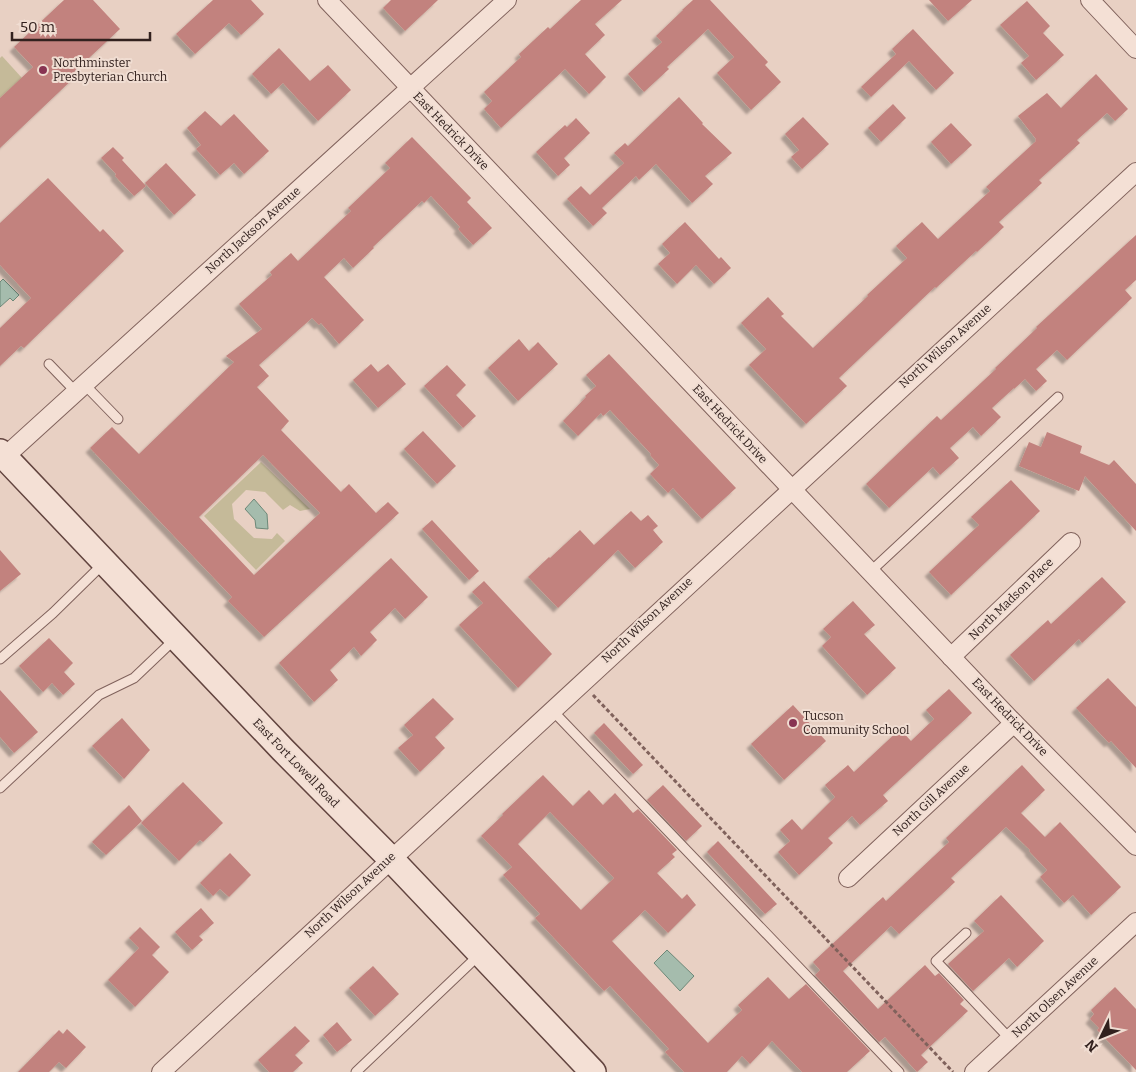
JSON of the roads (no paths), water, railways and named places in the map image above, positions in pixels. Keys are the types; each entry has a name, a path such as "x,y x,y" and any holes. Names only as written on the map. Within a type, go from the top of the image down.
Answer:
{"main road":[{"name":"East Fort Lowell Road","path":"2,457 105,562 309,778 390,858 593,1072"}],"street":[{"name":"East Hedrick Drive","path":"327,0 1014,723 1136,846"},
{"name":"North Jackson Avenue","path":"2,457 507,0"},
{"path":"1090,0 1136,49"},
{"name":"North Wilson Avenue","path":"161,1072 790,488 1136,172"},
{"name":"North Madson Place","path":"951,657 1071,542"},
{"name":"North Gill Avenue","path":"848,878 1014,723"},
{"name":"North Olsen Avenue","path":"974,1072 1136,922"}],"lane":[{"path":"49,364 118,419"},
{"path":"870,572 1058,397"},
{"path":"0,659 53,613 105,562"},
{"path":"0,788 99,695 134,678 176,638"},
{"path":"551,709 899,1072"},
{"path":"966,933 936,961 1010,1039"},
{"path":"356,1072 480,954"}],"place":[{"name":"Northminster Presbyterian Church","path":"43,70"},
{"name":"Tucson Community School","path":"793,723"}]}
